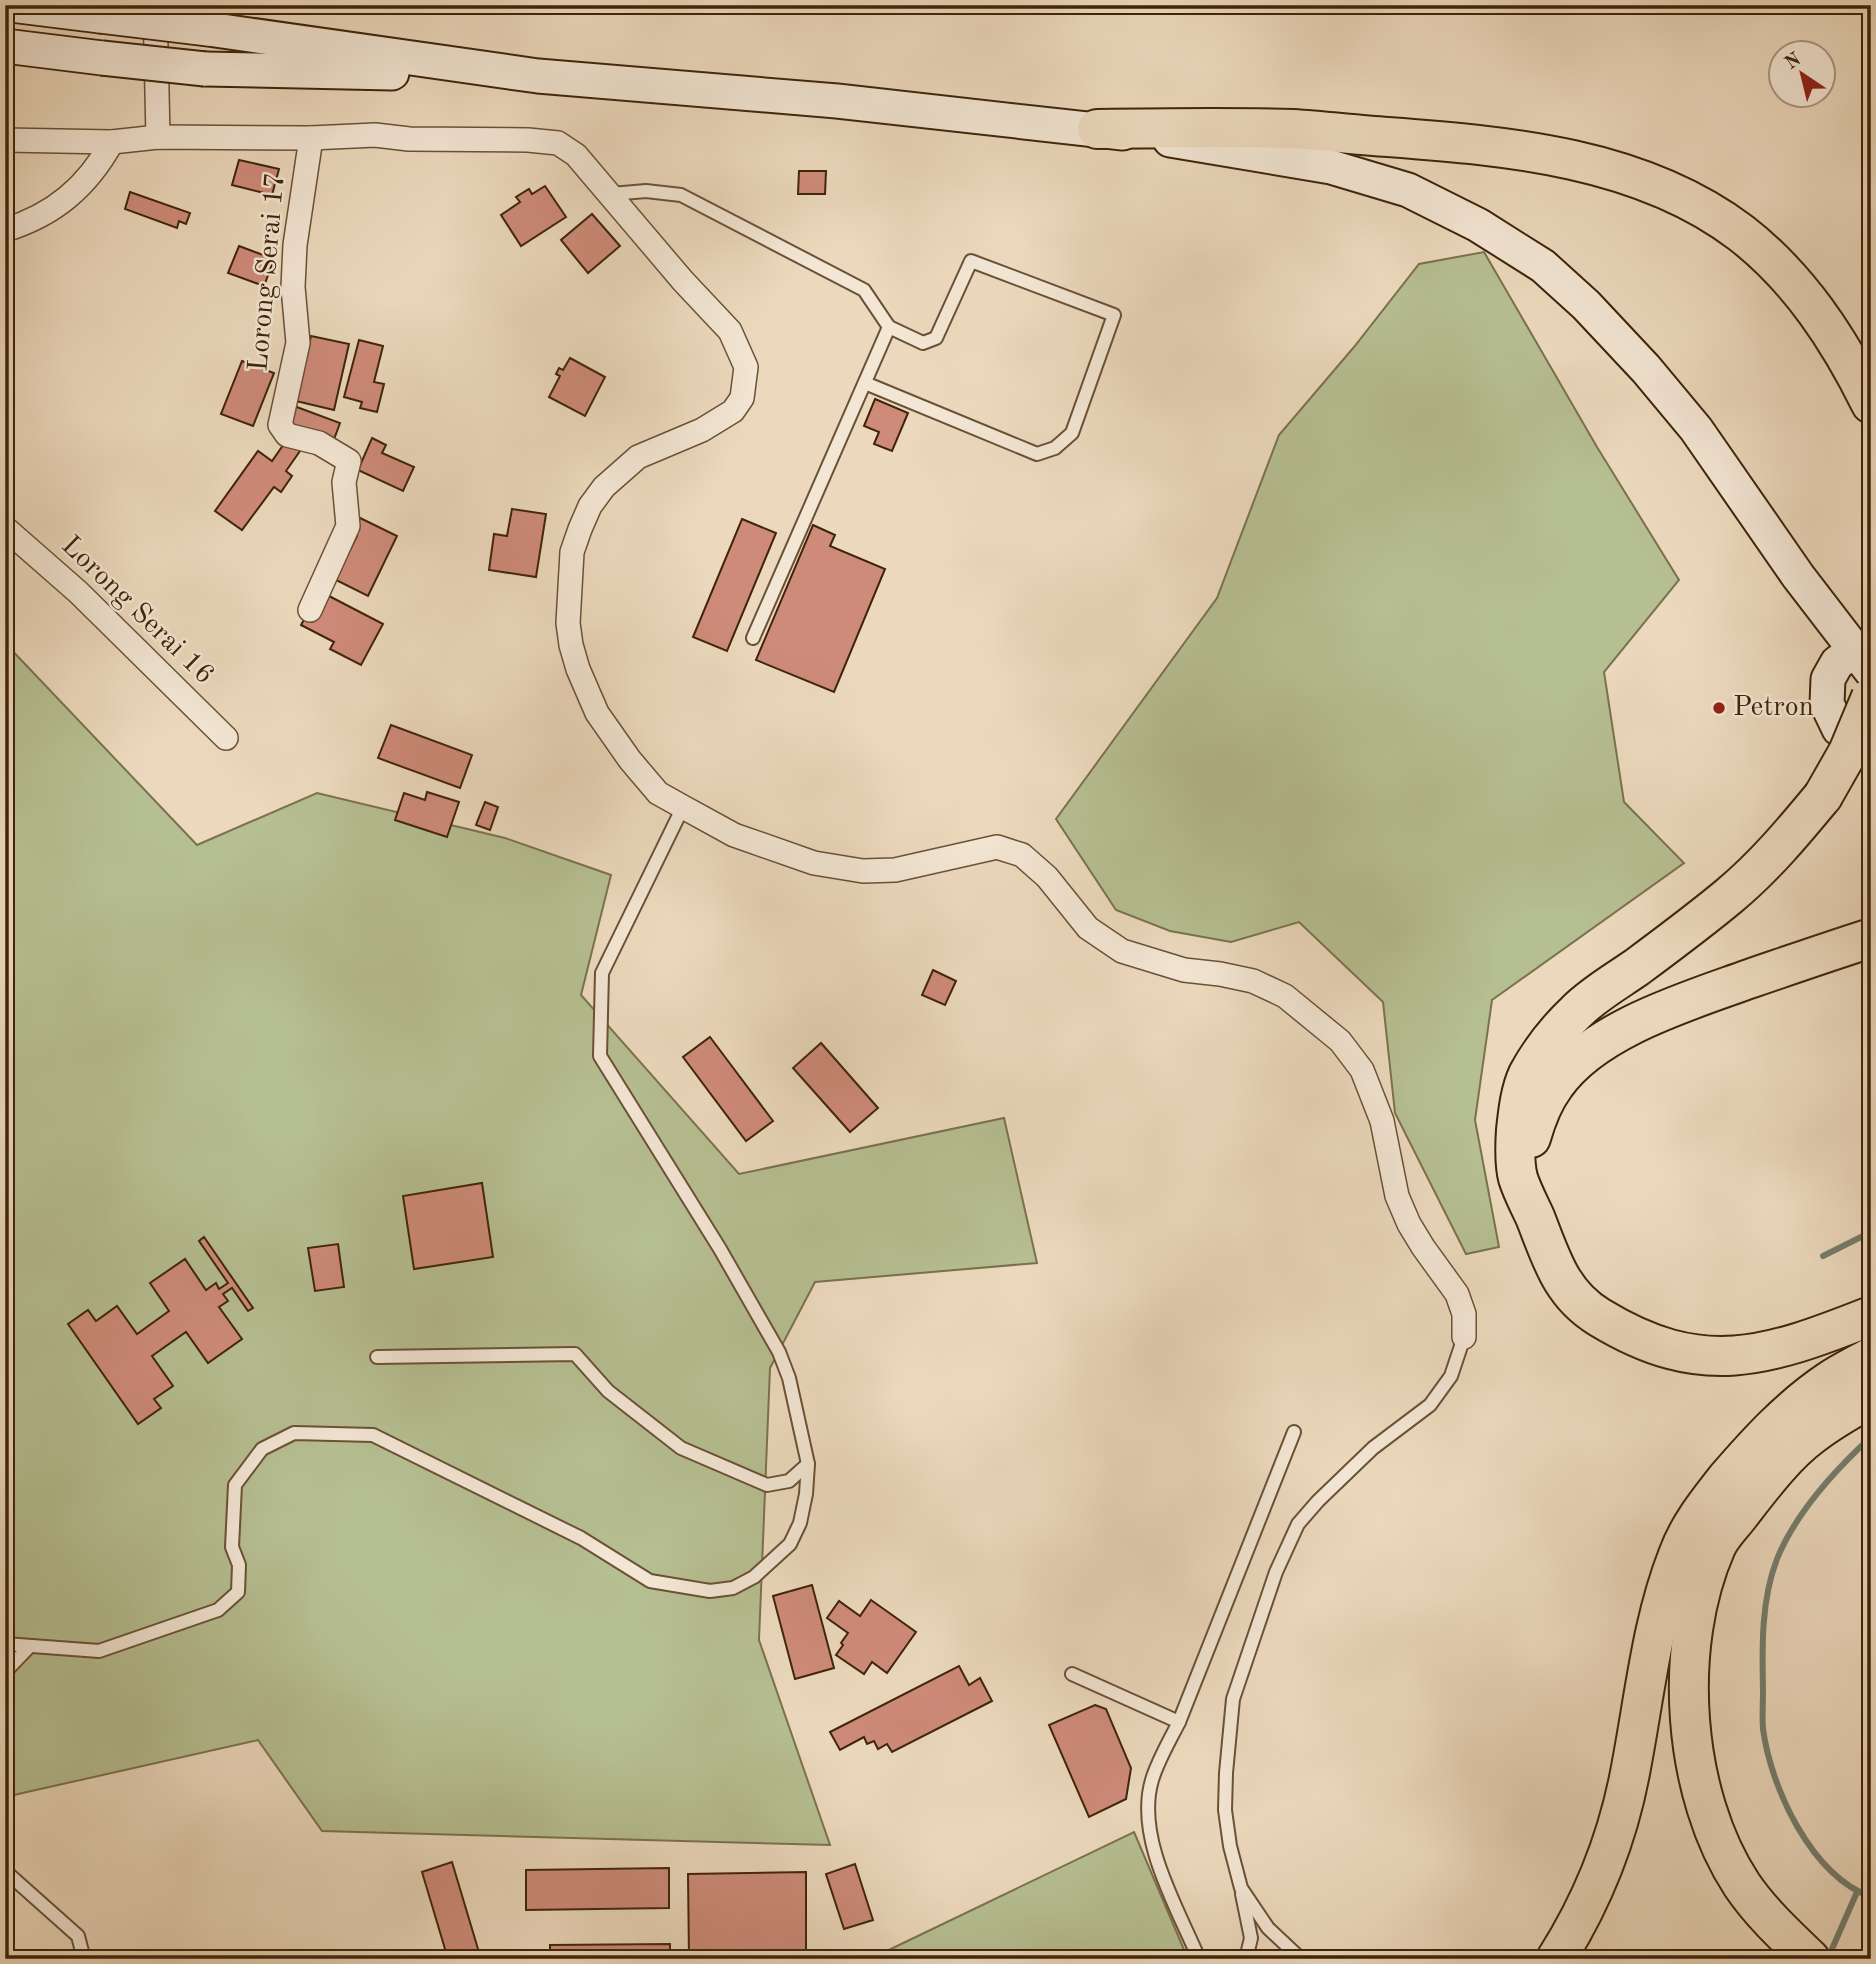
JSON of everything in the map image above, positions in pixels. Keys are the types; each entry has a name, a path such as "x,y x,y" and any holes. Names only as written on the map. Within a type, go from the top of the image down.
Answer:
{"highway":[{"path":"1097,129 1296,129 1469,144 1584,162 1637,177 1711,214 1741,233 1766,257 1827,325 1871,404"},
{"path":"1871,697 1848,752 1823,796 1782,846 1731,895 1578,1010 1551,1041 1528,1074 1518,1108 1515,1148 1518,1177 1562,1282 1587,1310 1613,1325 1652,1343 1709,1357 1738,1357 1776,1350 1871,1316"},
{"path":"1518,1177 1537,1117 1555,1084 1597,1046 1670,1007 1871,938"},
{"path":"1556,1959 1575,1929 1606,1859 1632,1764 1660,1613 1678,1554 1691,1527 1705,1505 1750,1450 1785,1415 1830,1380 1871,1357"},
{"path":"1811,1959 1778,1930 1742,1885 1720,1844 1704,1801 1691,1737 1689,1679 1695,1613 1716,1545 1767,1481 1811,1435 1871,1398"}],"main road":[{"path":"11,5 208,29 538,76 836,101 1097,129 1331,167 1408,190 1478,225 1544,266 1586,305 1646,369 1696,429 1798,576 1863,661"},
{"path":"5,46 205,69 538,76"},
{"path":"1863,661 1838,663 1828,678 1827,704 1839,730 1871,750"}],"street":[{"path":"155,5 158,137"},
{"path":"5,140 112,142 158,137 311,138 375,135 421,139 528,140 558,143 576,155 730,331 746,367 742,398 733,411 702,430 638,457 604,488 590,506 572,552 568,623 571,645 597,713 630,760 658,793 683,807 734,835 814,863 863,871 895,870 997,847 1022,855 1047,877 1088,928 1122,951 1184,970 1253,981 1285,996 1340,1041 1362,1070 1382,1121 1397,1196 1423,1248 1457,1294 1464,1314 1464,1337"},
{"name":"Lorong Serai 17","path":"310,610 348,526 344,482 349,461 319,443 287,435 280,425 298,343 293,287 295,245 311,138"},
{"path":"5,230 27,223 74,193 98,167 112,142"},
{"name":"Lorong Serai 16","path":"5,528 78,593 226,738"}],"lane":[{"path":"611,194 646,191 681,195 864,289 889,327 923,343 936,338 971,261 1114,314 1072,433 1055,448 1037,454 865,383"},
{"path":"753,638 889,327"},
{"path":"5,1644 99,1651 218,1610 238,1592 239,1565 232,1547 235,1485 262,1449 294,1433 373,1434 581,1538 650,1581 710,1591 733,1588 754,1577 790,1544 800,1523 808,1464 789,1378 779,1352 720,1249 600,1056 602,973 683,807"},
{"path":"1246,1959 1251,1938 1230,1846 1225,1810 1226,1773 1233,1699 1276,1572 1298,1524 1318,1501 1373,1448 1430,1405 1455,1368 1464,1337"},
{"path":"377,1357 575,1354 608,1391 681,1448 767,1485 789,1481 808,1464"},
{"path":"1199,1959 1151,1843 1147,1814 1152,1780 1179,1721 1294,1432"},
{"path":"5,1672 30,1646"},
{"path":"1072,1674 1179,1721"},
{"path":"5,1871 78,1936 84,1959"},
{"path":"1241,1888 1268,1928 1301,1959"}],"green space":[{"path":"1484,252 1597,447 1679,580 1604,672 1624,802 1684,863 1492,1000 1475,1120 1499,1247 1466,1254 1395,1113 1383,1002 1299,922 1231,942 1170,931 1116,910 1056,819 1217,598 1279,435 1354,347 1419,264"},
{"path":"5,643 197,845 317,793 505,838 611,875 581,995 739,1174 1004,1118 1037,1263 815,1282 770,1368 759,1640 830,1845 322,1831 258,1740 5,1797"},
{"path":"1134,1832 1188,1959 870,1959"}],"building":[{"path":"239,160 279,169 272,195 232,185"},
{"path":"799,171 826,171 825,194 798,194"},
{"path":"545,186 566,217 521,246 501,215 520,202 516,197 529,189 532,194"},
{"path":"130,192 190,213 186,224 179,221 177,228 125,209"},
{"path":"592,214 620,246 588,273 561,240"},
{"path":"239,246 274,259 264,286 228,273"},
{"path":"311,336 349,344 334,410 296,401"},
{"path":"359,340 383,346 374,382 384,384 377,412 360,408 362,402 344,397"},
{"path":"570,358 605,377 585,416 549,397 560,376 556,374 559,368 563,370"},
{"path":"242,361 274,373 253,426 221,414"},
{"path":"875,399 908,413 892,451 874,444 879,432 864,426"},
{"path":"294,406 340,423 333,442 287,425"},
{"path":"372,438 386,445 382,453 414,467 403,491 358,470"},
{"path":"286,441 300,451 286,471 292,476 281,492 274,487 242,530 215,511 258,451 272,461"},
{"path":"512,509 546,514 536,577 489,570 494,534 507,536"},
{"path":"356,516 397,536 368,596 328,576 346,558 357,536 348,533"},
{"path":"742,519 776,533 727,651 693,637"},
{"path":"813,525 835,535 830,546 885,569 834,692 756,660"},
{"path":"329,596 383,624 361,665 330,649 334,642 301,625 308,612 318,617"},
{"path":"391,725 472,755 460,788 378,758"},
{"path":"427,792 459,802 447,837 395,820 404,793 425,800"},
{"path":"485,802 498,807 490,830 476,825"},
{"path":"933,970 956,981 945,1005 922,995"},
{"path":"710,1037 773,1121 746,1141 683,1057"},
{"path":"821,1043 878,1108 850,1132 793,1068"},
{"path":"482,1183 493,1257 414,1269 403,1196"},
{"path":"204,1237 253,1308 248,1311 232,1288 223,1294 228,1301 219,1307 242,1339 208,1363 186,1332 152,1356 173,1386 154,1399 161,1408 138,1424 68,1324 88,1310 96,1321 117,1306 137,1334 169,1311 150,1283 185,1259 206,1290 216,1283 219,1289 228,1283 199,1241"},
{"path":"338,1244 344,1287 315,1291 308,1248"},
{"path":"812,1585 834,1668 795,1679 773,1596"},
{"path":"871,1600 916,1632 887,1673 872,1662 864,1674 836,1655 848,1633 827,1618 839,1601 860,1616"},
{"path":"959,1666 969,1685 980,1678 992,1701 892,1752 887,1744 878,1749 874,1741 867,1744 864,1737 840,1750 830,1732"},
{"path":"1095,1705 1106,1709 1131,1768 1126,1799 1089,1817 1049,1725"},
{"path":"452,1862 481,1959 448,1959 422,1872"},
{"path":"855,1864 873,1920 844,1929 826,1874"},
{"path":"669,1868 669,1908 526,1910 526,1870"},
{"path":"806,1872 806,1959 689,1959 688,1874"},
{"path":"670,1944 670,1959 550,1959 550,1945"}],"waterway":[{"path":"1823,1256 1871,1232"},
{"path":"1871,1437 1817,1493 1785,1542 1768,1591 1763,1658 1763,1729 1767,1752 1785,1802 1813,1850 1830,1870 1849,1886 1871,1897"},
{"path":"1832,1949 1857,1892"}],"place":[{"name":"Petron","path":"1719,708"}]}
